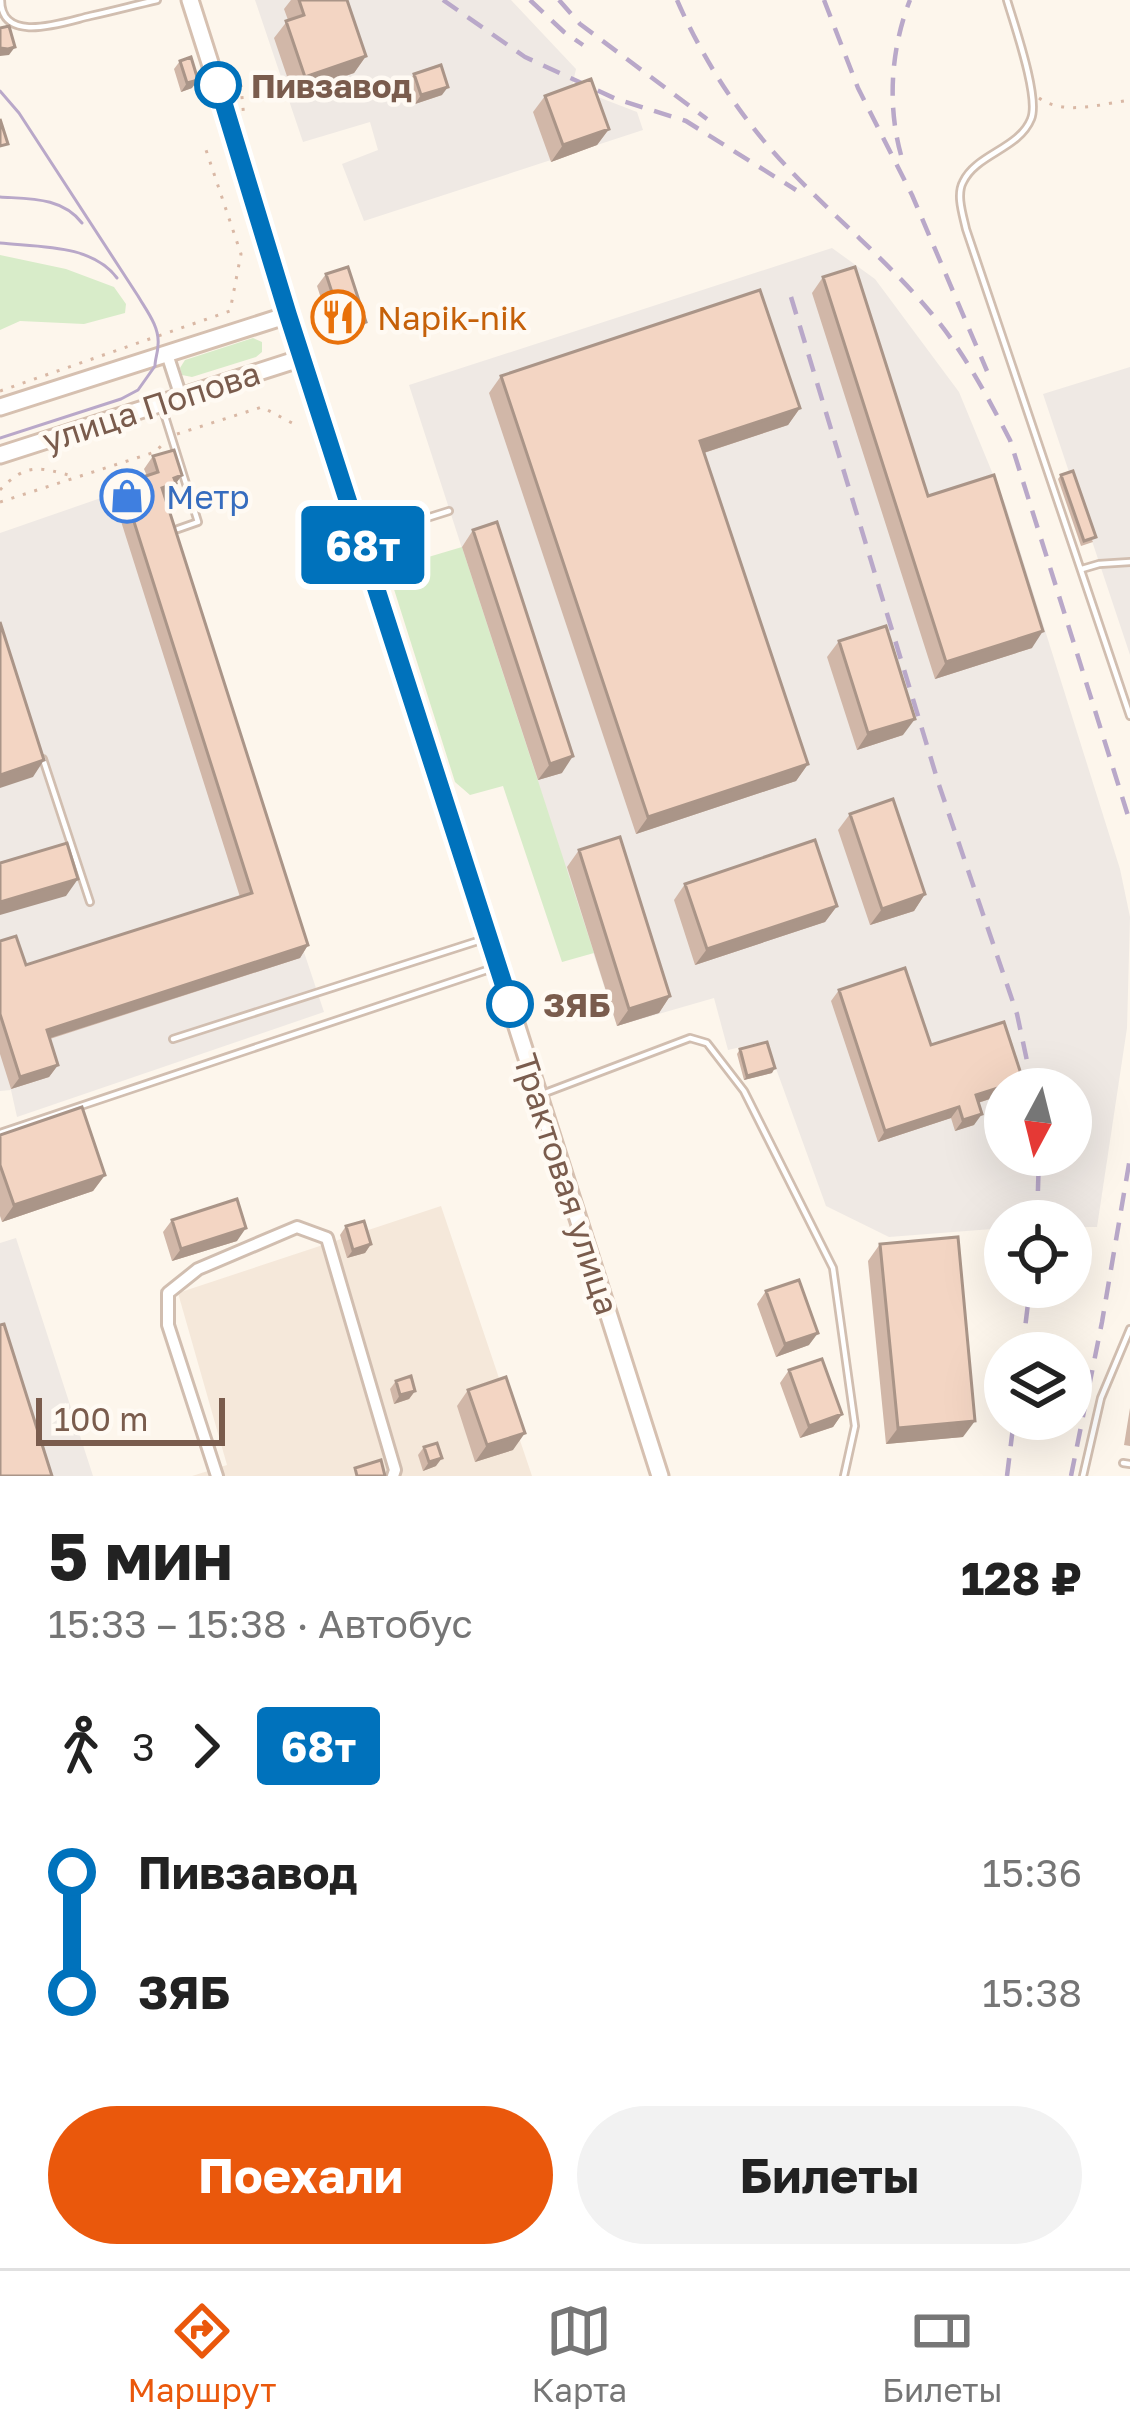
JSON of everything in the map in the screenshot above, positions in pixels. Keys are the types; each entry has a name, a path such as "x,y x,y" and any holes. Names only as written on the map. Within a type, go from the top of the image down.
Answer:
{"main road":[{"name":"Трактовая улица","path":"190,0 659,1476"},
{"name":"улица Попова","path":"0,407 288,315"},
{"name":"улица Попова","path":"0,455 302,358"}],"street":[{"path":"166,354 181,397"},
{"path":"217,1476 168,1324 168,1293 198,1269 297,1227 328,1238 392,1476"}],"lane":[{"path":"1,0 6,20 39,28 157,0"},
{"path":"1007,0 1033,93 1033,117 1021,134 962,183 961,200 966,229 1130,716"},
{"path":"161,403 198,521 178,529"},
{"path":"361,538 449,511"},
{"path":"1080,570 1130,562"},
{"path":"1116,678 1130,679"},
{"path":"38,743 90,902"},
{"path":"173,1039 489,937"},
{"path":"0,1133 498,966"},
{"path":"539,1095 690,1037 707,1042 744,1091 833,1268 855,1426 844,1476"},
{"path":"1083,1476 1101,1397 1130,1329"}],"path":[{"path":"236,73 247,132"},
{"path":"1033,93 1066,109 1130,100"},
{"path":"0,391 230,310 241,254 205,147"},
{"path":"0,502 155,452 171,435 262,406 292,423"},
{"path":"0,478 37,467 78,478"},
{"path":"0,490 14,475"}],"shaded area":[{"path":"255,0 511,0 576,69 572,87 637,112 643,130 364,221 342,164 378,150 370,122 303,142"},
{"path":"832,248 875,279 959,392 1006,506 1120,869 1130,917 1127,1028 1097,1227 1092,1227 1092,1200 984,1200 984,1230 889,1237 826,1206 766,1041 728,1050 714,998 617,1026 409,385"},
{"path":"1130,367 1130,655 1043,394"},
{"path":"147,482 324,1012 17,1117 11,1090 0,1091 0,533"},
{"path":"441,1206 532,1476 192,1476 227,1465 178,1293"},
{"path":"16,1238 93,1476 0,1476 0,1243"}],"green space":[{"path":"0,255 66,269 114,287 126,304 125,313 84,324 20,321 0,330"},
{"path":"253,338 262,342 262,352 256,357 192,377 182,375 185,360"},
{"path":"417,533 425,558 462,547 594,953 562,962 503,786 470,795 455,782 380,545"}],"building":[{"path":"299,0 347,0 366,56 305,77 286,21 304,15"},
{"path":"9,26 15,47 0,48 0,28"},
{"path":"191,57 198,80 187,83 180,61"},
{"path":"441,65 448,87 421,95 414,74"},
{"path":"591,79 609,129 563,145 545,96"},
{"path":"0,119 8,144 0,146"},
{"path":"348,267 366,322 344,329 326,274"},
{"path":"855,267 928,496 994,475 1043,631 946,662 823,277"},
{"path":"760,290 800,408 700,441 808,764 648,817 501,376"},
{"path":"174,450 182,475 162,488 308,945 47,1030 58,1065 20,1077 0,1014 0,941 16,936 26,965 252,893 122,484 158,472 153,456"},
{"path":"1073,471 1096,537 1084,541 1061,475"},
{"path":"497,522 573,756 550,764 473,530"},
{"path":"0,622 44,760 0,775"},
{"path":"886,626 915,719 868,733 839,641"},
{"path":"893,799 925,894 882,909 850,814"},
{"path":"620,837 670,996 629,1009 579,850"},
{"path":"815,840 837,906 707,949 685,884"},
{"path":"67,843 78,879 0,902 0,863"},
{"path":"905,968 931,1045 1004,1022 1019,1068 984,1068 984,1092 976,1095 982,1114 963,1120 959,1107 885,1131 839,990"},
{"path":"767,1042 775,1068 747,1076 740,1049"},
{"path":"82,1107 105,1175 14,1205 0,1165 0,1135"},
{"path":"237,1199 246,1228 181,1249 172,1220"},
{"path":"364,1221 371,1244 353,1250 346,1226"},
{"path":"958,1237 975,1421 898,1428 880,1244"},
{"path":"799,1280 818,1333 785,1344 766,1291"},
{"path":"4,1324 52,1476 0,1476 0,1325"},
{"path":"822,1359 842,1414 809,1426 789,1370"},
{"path":"411,1376 415,1391 400,1395 396,1381"},
{"path":"506,1377 525,1433 487,1445 468,1390"},
{"path":"437,1443 442,1458 429,1462 424,1447"},
{"path":"381,1460 385,1476 357,1476 355,1468"}],"tram line":[{"path":"0,91 138,296 158,338 155,366 138,390 0,438"},
{"path":"0,197 55,204 82,223"},
{"path":"0,243 79,253 117,278"}],"railway":[{"path":"443,0 525,57 616,99 686,121 796,190"},
{"path":"530,0 583,45"},
{"path":"559,0 580,24 707,119"},
{"path":"677,0 712,68 755,131 932,314 984,391 1010,440 1130,822"},
{"path":"824,0 858,88 912,195 987,371"},
{"path":"901,155 893,77 910,0"},
{"path":"791,297 939,785 1017,1014 1029,1068"},
{"path":"1071,1476 1130,1158"},
{"path":"1038,1176 1038,1200"},
{"path":"1025,1332 1027,1308"},
{"path":"1007,1476 1011,1440"}],"bus line":[{"name":"68т","path":"218,85 510,1004"}],"place":[{"name":"Пивзавод","path":"218,85"},
{"name":"Napik-nik","path":"338,317"},
{"name":"Метр","path":"127,496"},
{"name":"ЗЯБ","path":"510,1004"}]}
